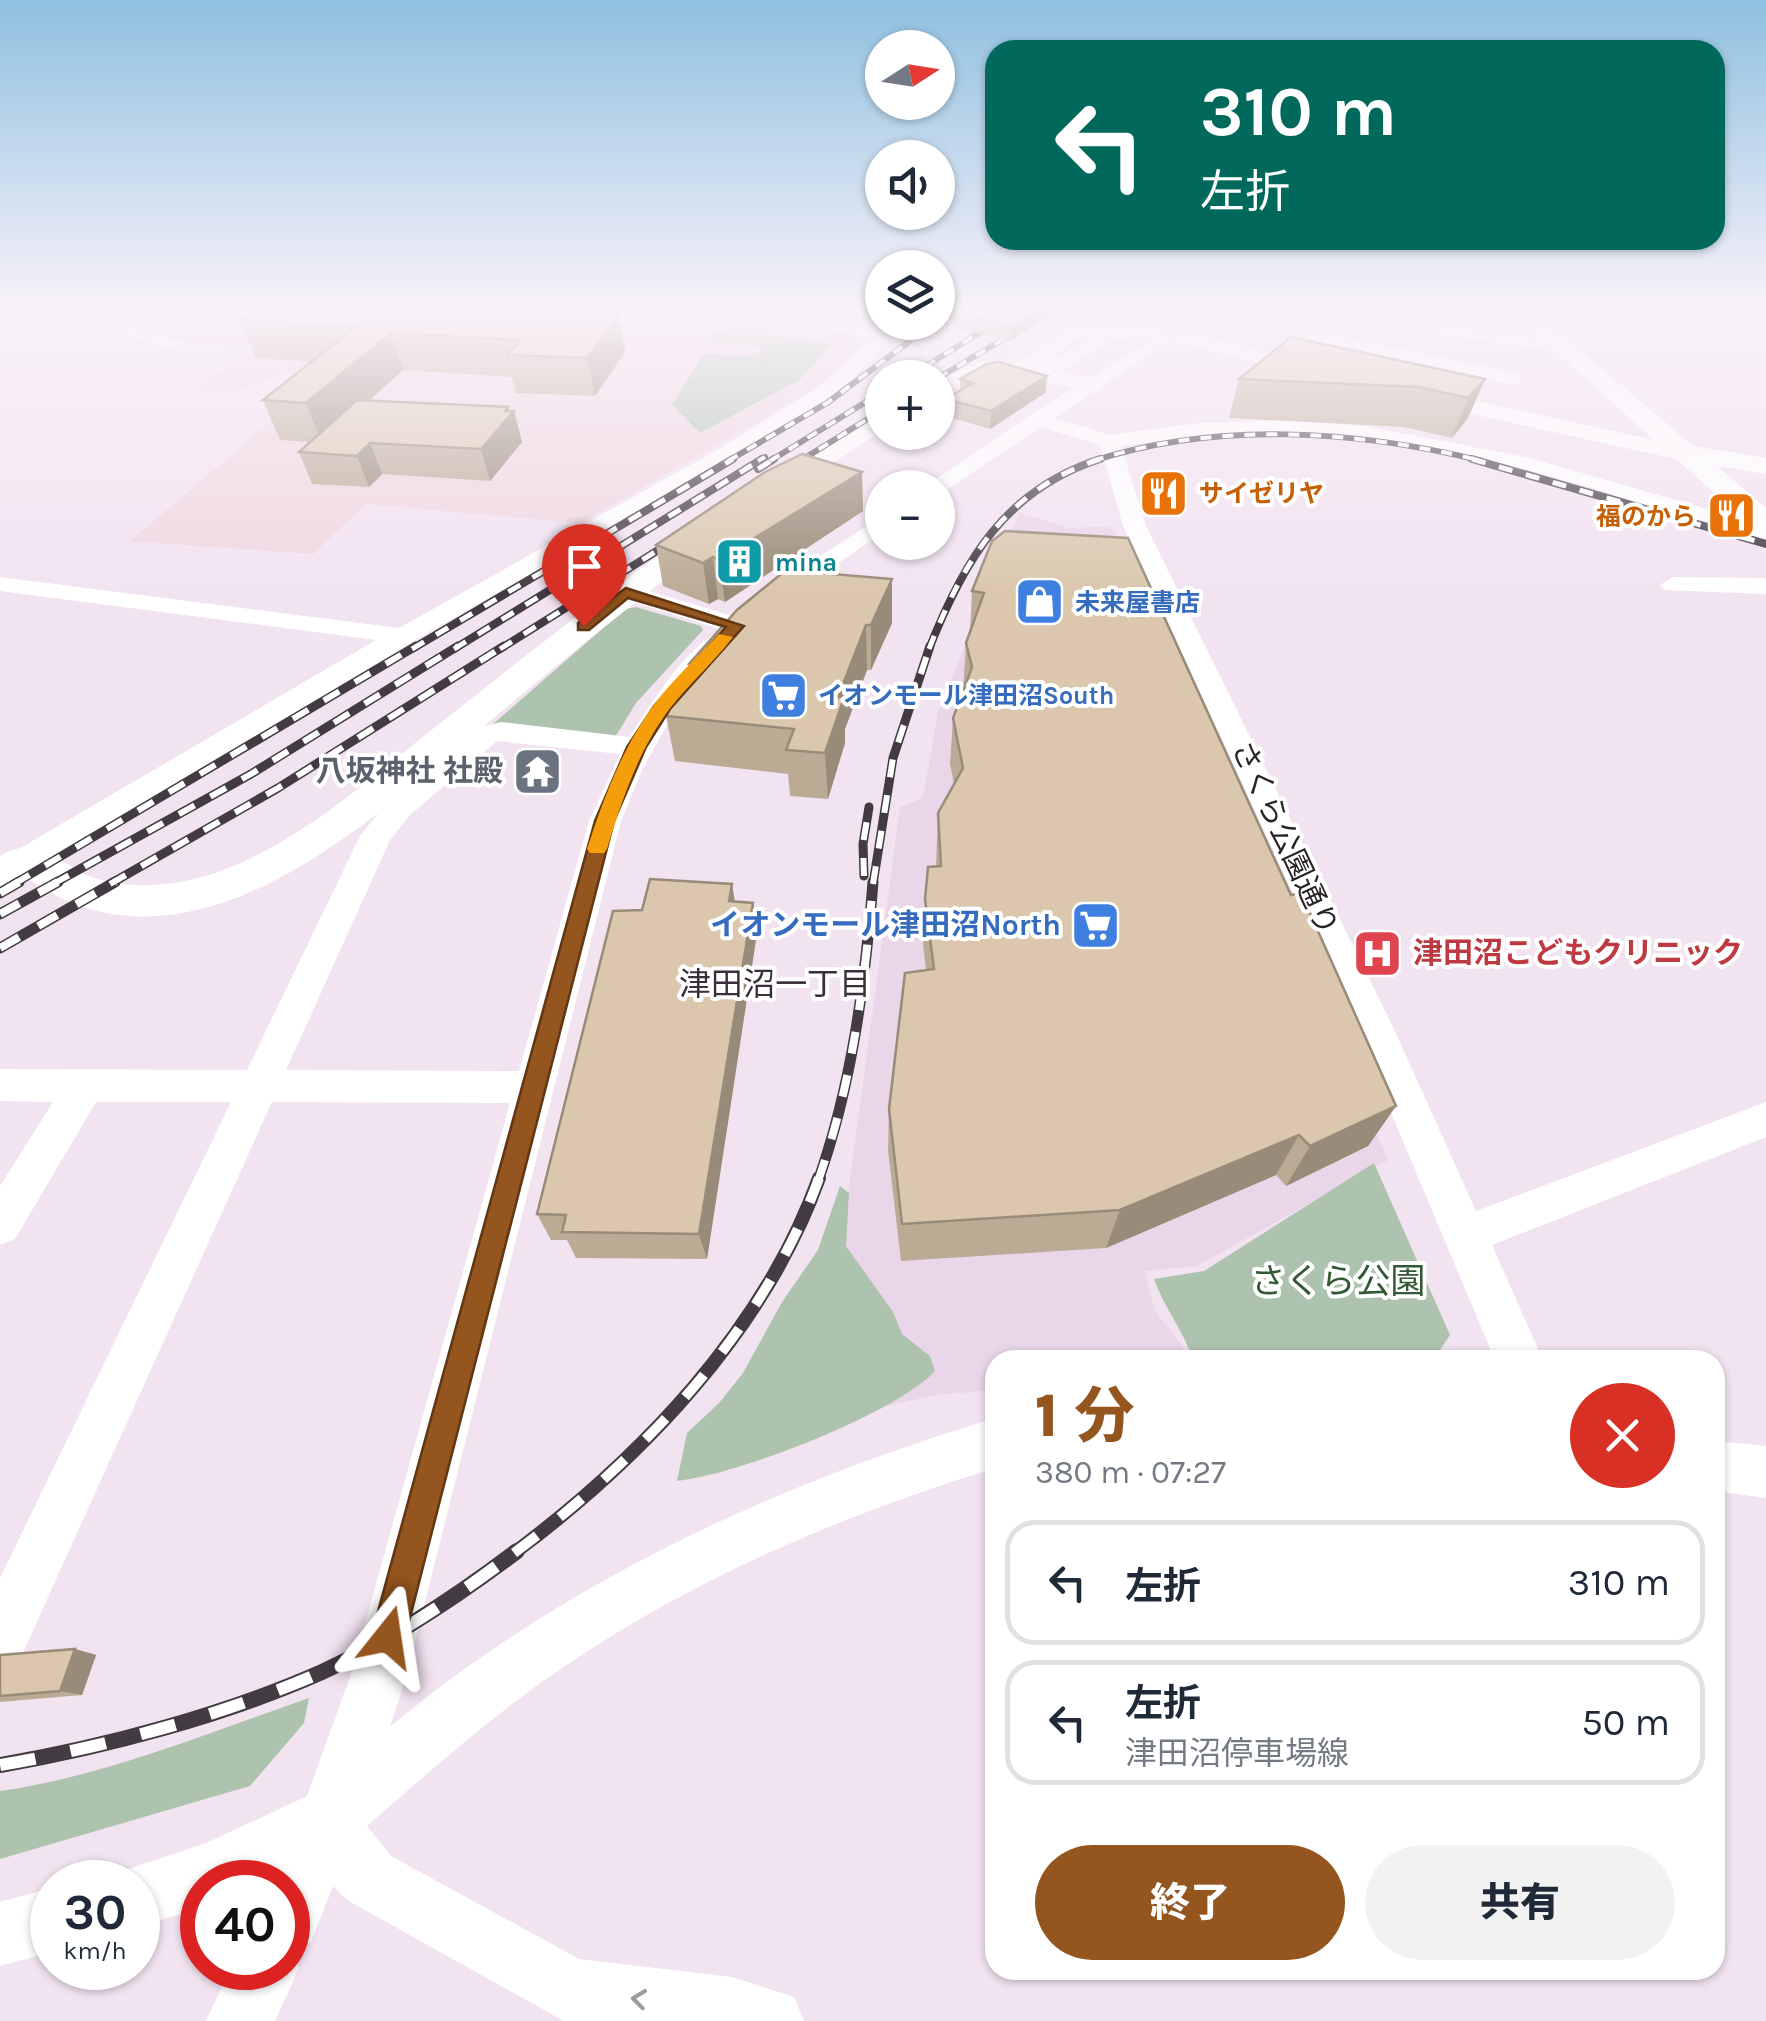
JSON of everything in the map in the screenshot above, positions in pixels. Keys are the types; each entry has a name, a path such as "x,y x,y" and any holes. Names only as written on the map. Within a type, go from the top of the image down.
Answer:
{"main road":[{"path":"1459,405 1682,454 1766,466"},
{"path":"1627,405 1766,523"},
{"path":"10,862 113,898 178,896 251,877 287,860 330,831 626,592 865,431"}],"street":[{"path":"10,862 339,678 403,636 726,454 803,405"},
{"path":"955,474 1060,405"},
{"path":"1202,426 1227,405"},
{"path":"1462,446 1492,405"},
{"path":"1037,419 1110,442 1202,426 1280,424 1360,429 1462,446 1766,533"},
{"name":"さくら公園通り","path":"1110,442 1116,482 1148,558 1174,604 1352,980 1515,1350"},
{"path":"791,477 824,487"},
{"path":"310,1865 379,1674 604,821 636,747 672,694 736,626 865,524"},
{"path":"0,584 403,636"},
{"path":"1673,585 1766,586"},
{"path":"626,592 736,626"},
{"path":"10,862 321,673 403,636"},
{"path":"0,1639 376,836 400,808 494,732 636,747"},
{"path":"0,1085 532,1087"},
{"path":"7,1203 86,1085"},
{"path":"1463,1234 1559,1202 1766,1119"},
{"path":"160,1888 213,1872 330,1817 479,1693 550,1643 617,1604 779,1519 881,1478 985,1447"},
{"path":"1725,1467 1766,1472"},
{"path":"330,1817 349,1857 370,1878 572,1991 702,2014 770,2021"},
{"path":"0,1934 30,1926"},
{"path":"240,2021 255,1990"}],"shaded area":[{"path":"290,405 786,405 580,523 366,504 313,554 130,541"},
{"name":"イオンモール津田沼North","path":"1019,512 1068,528 1113,526 1284,915 1286,934 1388,1160 1197,1266 1145,1271 1155,1311 1184,1350 985,1350 985,1391 936,1395 886,1406 816,1374 845,1216 900,807 923,798 938,712"}],"green space":[{"path":"672,405 752,405 700,433"},
{"path":"636,607 701,626 703,630 636,703 614,739 492,725 625,609"},
{"name":"さくら公園","path":"1374,1163 1450,1335 1440,1350 1189,1350 1154,1279 1204,1271"},
{"path":"840,1186 849,1193 846,1246 893,1312 902,1334 930,1356 935,1371 886,1405 814,1440 737,1467 677,1481 687,1433 743,1373 782,1302 818,1250"},
{"path":"309,1698 304,1723 250,1786 0,1859 0,1791 118,1764"}],"building":[{"path":"351,405 472,405 508,407 505,411 514,411 481,449 370,443 357,456 299,452"},
{"path":"970,405 1000,405 991,411"},
{"path":"802,454 862,472 719,560 713,557 703,563 656,545 765,472"},
{"name":"イオンモール津田沼North","path":"1005,531 1128,538 1291,895 1301,893 1396,1106 1310,1146 1299,1135 1120,1210 902,1224 889,1109 905,973 934,969 925,899 928,867 941,866 938,813 963,768 953,718 972,667 966,643 984,593 972,591 992,541"},
{"path":"786,570 892,579 871,625 866,625 838,697 844,698 825,753 786,750 794,729 666,716 694,666 689,664 737,610"},
{"path":"650,879 732,884 729,901 753,903 699,1234 562,1232 566,1215 537,1214 613,911 642,910"},
{"path":"75,1649 60,1691 0,1696 0,1655"}],"railway":[{"path":"728,461 823,405"},
{"path":"770,461 860,405"},
{"path":"800,461 865,421"},
{"path":"1099,459 1188,440 1287,434 1386,442 1482,461"},
{"path":"758,461 765,457"},
{"path":"412,649 733,459"},
{"path":"454,649 762,459"},
{"path":"758,469 774,459"},
{"path":"785,471 804,459"},
{"path":"929,649 957,586 992,532 1038,489 1099,459"},
{"path":"1093,461 1099,459"},
{"path":"1472,459 1766,544"},
{"path":"500,649 679,537"},
{"path":"14,884 416,646"},
{"path":"53,884 251,774 458,646"},
{"path":"110,884 278,788 504,646"},
{"path":"873,884 893,758 929,649"},
{"path":"864,876 863,844 869,807"},
{"path":"0,893 19,882"},
{"path":"0,914 58,882"},
{"path":"0,948 115,882"},
{"path":"819,1178 840,1108 855,1033 873,882"},
{"path":"514,1553 608,1476 694,1387 766,1288 819,1178"},
{"path":"0,1765 164,1728 285,1688 398,1632 517,1551"}],"slow traffic":[{"path":"597,849 604,821 636,747 663,706 702,658 725,637"}],"place":[{"name":"サイゼリヤ","path":"1164,493"},
{"name":"福のから","path":"1731,516"},
{"name":"mina","path":"740,562"},
{"name":"未来屋書店","path":"1040,602"},
{"name":"イオンモール津田沼South","path":"783,695"},
{"name":"八坂神社 社殿","path":"538,771"},
{"name":"イオンモール津田沼North","path":"1096,925"},
{"name":"津田沼こどもクリニック","path":"1378,953"}],"district":[{"name":"津田沼一丁目","path":"775,984"}],"route":[{"path":"388,1637 604,821 636,747 663,706 702,658 736,626 626,592 584,626"}]}
